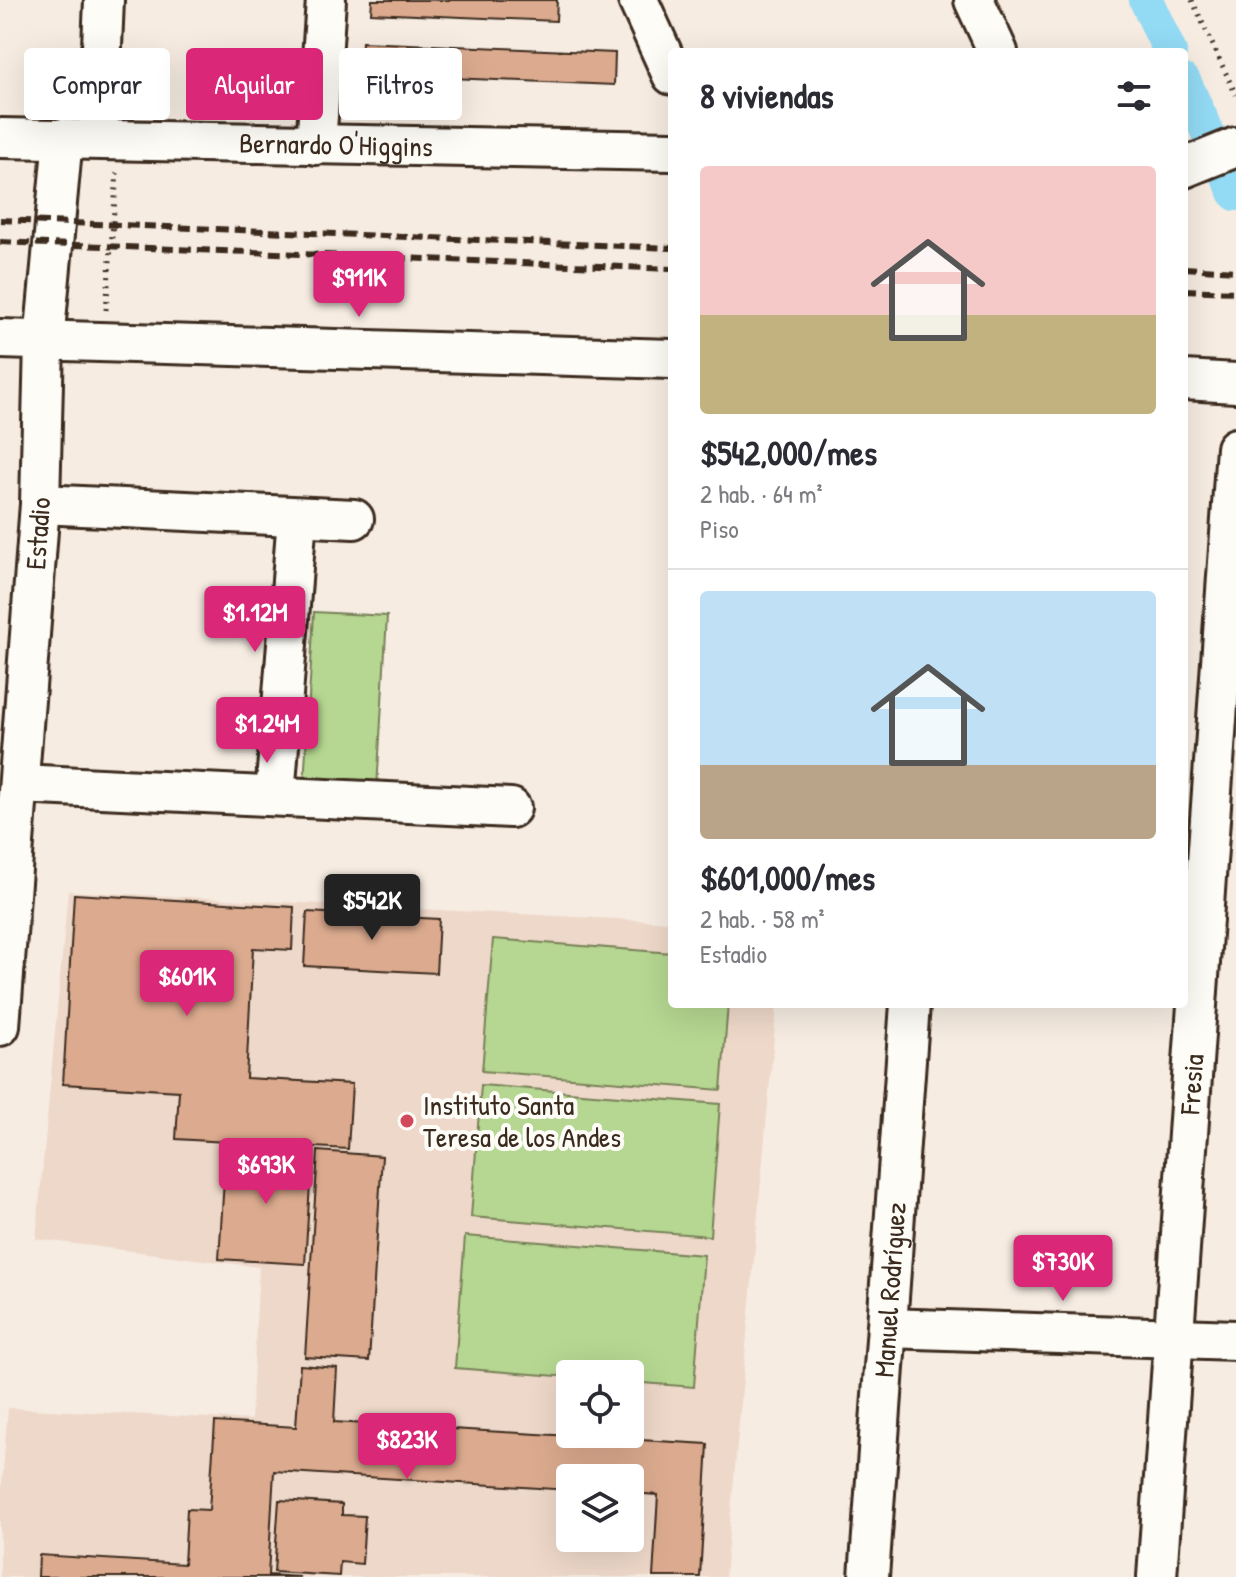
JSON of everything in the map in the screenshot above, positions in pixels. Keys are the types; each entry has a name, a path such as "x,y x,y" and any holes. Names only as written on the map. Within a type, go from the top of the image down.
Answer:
{"street":[{"name":"Estadio","path":"0,1026 40,504 44,342 94,139 104,0"},
{"path":"316,145 326,0"},
{"path":"638,0 668,66"},
{"path":"974,0 996,48"},
{"name":"Bernardo O'Higgins","path":"0,138 668,151"},
{"path":"1188,166 1236,147"},
{"path":"0,339 668,359"},
{"path":"1188,380 1236,383"},
{"name":"Fresia","path":"1157,1577 1236,448"},
{"path":"40,504 354,519"},
{"path":"275,796 297,517"},
{"path":"19,784 511,808"},
{"name":"Manuel Rodríguez","path":"869,1577 910,1008"},
{"path":"887,1328 1236,1340"}],"path":[{"path":"1192,0 1236,95"},
{"path":"94,139 103,343"}],"shaded area":[{"name":"Instituto Santa Teresa de los Andes","path":"68,891 668,922 668,1008 777,1008 725,1577 0,1577 0,1508 8,1408 251,1420 259,1267 36,1239"}],"green space":[{"path":"314,612 387,616 377,789 304,785"},
{"path":"493,939 668,953 668,1008 728,1008 721,1090 482,1071"},
{"path":"481,1085 720,1104 710,1236 471,1217"},
{"path":"465,1236 704,1255 694,1387 644,1383 644,1360 556,1360 556,1376 455,1368"}],"building":[{"path":"372,0 557,0 556,21 371,13"},
{"path":"362,42 615,53 614,85 462,78 462,48 362,48"},
{"path":"74,894 294,907 292,950 253,948 246,1078 352,1084 348,1149 176,1139 179,1091 63,1084"},
{"path":"307,912 439,919 436,973 304,966"},
{"path":"226,1147 312,1152 305,1264 219,1259"},
{"path":"318,1151 382,1156 369,1361 305,1357"},
{"path":"300,1365 337,1368 334,1422 556,1435 556,1448 644,1448 644,1440 708,1444 700,1577 653,1577 658,1495 644,1494 644,1464 556,1464 556,1489 274,1471 268,1575 300,1577 38,1577 39,1555 184,1564 187,1509 209,1510 215,1422 296,1427"},
{"path":"279,1500 342,1504 342,1515 365,1516 362,1564 340,1562 339,1576 274,1572"}],"waterway":[{"path":"1146,0 1168,48"},
{"path":"1188,90 1236,194"}],"railway":[{"path":"0,220 668,248"},
{"path":"0,242 668,269"},
{"path":"1188,268 1236,271"},
{"path":"1188,290 1236,292"}],"place":[{"name":"Instituto Santa Teresa de los Andes","path":"407,1121"}]}
